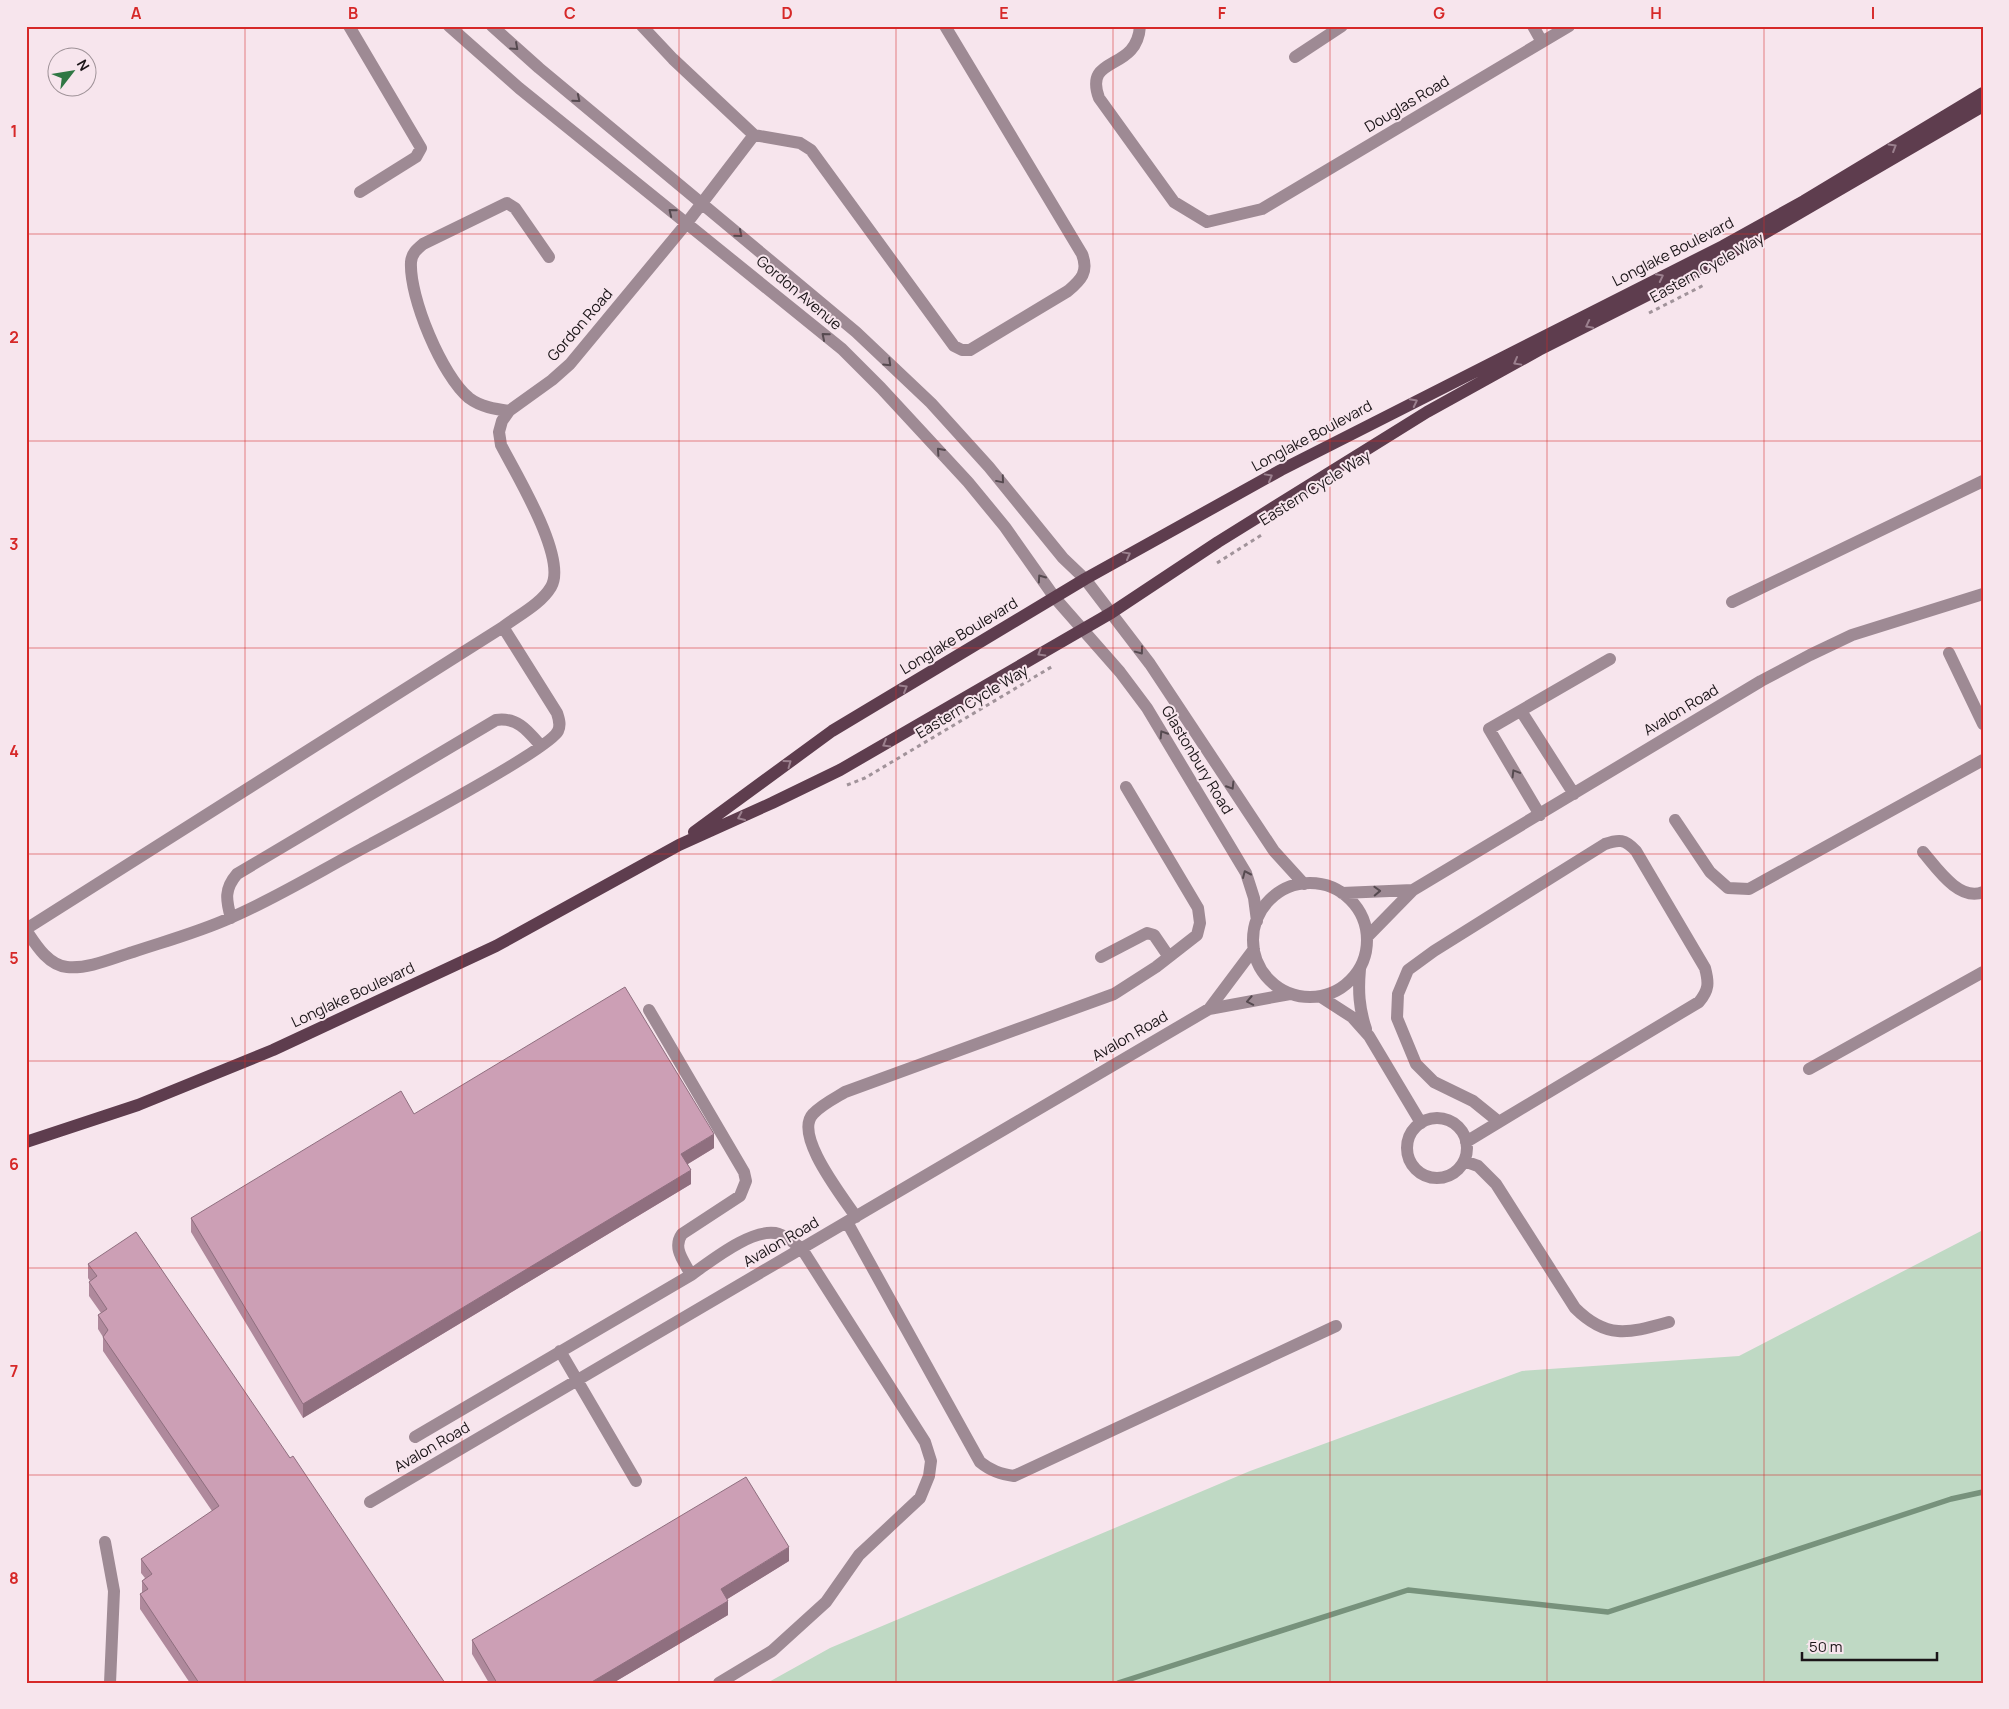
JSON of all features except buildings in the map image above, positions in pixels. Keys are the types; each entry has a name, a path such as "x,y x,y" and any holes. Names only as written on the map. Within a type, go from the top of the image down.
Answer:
{"main road":[{"name":"Longlake Boulevard","path":"678,844 832,731 1085,579 1282,470 1723,246 1804,201 1983,93"},
{"name":"Longlake Boulevard","path":"26,1142 155,1098 273,1050 496,946 678,844 772,804 840,770 1084,629 1218,542 1427,412 1539,350 1729,254 1983,106"}],"street":[{"path":"349,26 421,148 416,157 360,192"},
{"name":"Gordon Avenue","path":"448,26 520,88 842,349 968,482 1005,527 1055,598 1084,629"},
{"name":"Gordon Avenue","path":"492,26 539,68 856,332 931,403 995,474 1063,558 1085,579 1111,612"},
{"path":"642,26 754,135 800,143 811,150 954,346 962,350 970,350 1068,291 1085,272 1086,264 1082,254 945,26"},
{"name":"Douglas Road","path":"1140,26 1138,40 1127,56 1095,76 1094,86 1099,98 1174,202 1207,222 1227,219 1262,209 1568,26"},
{"path":"1295,57 1342,26"},
{"path":"1533,26 1542,42"},
{"name":"Gordon Road","path":"509,411 552,380 570,364 686,224 754,135"},
{"path":"503,627 557,713 560,724 558,732 541,746 437,808 231,918 190,934 102,962 66,967 53,962 42,953 26,930 503,627 544,596 552,586 555,564 545,532 501,445 499,432 502,421 509,411 488,408 470,399 462,392 438,356 422,316 412,277 411,261 414,251 423,244 507,203 515,208 549,257"},
{"path":"1732,602 1983,481"},
{"name":"Avalon Road","path":"1413,890 1761,681 1810,655 1852,635 1983,594"},
{"name":"Glastonbury Road","path":"1111,612 1150,664 1196,731 1274,851 1304,884"},
{"name":"Glastonbury Road","path":"1084,629 1147,708 1246,873 1254,898 1257,921"},
{"path":"1949,653 1983,724"},
{"path":"1540,815 1489,729 1610,660"},
{"path":"1521,711 1574,794"},
{"path":"231,918 226,893 230,882 237,874 496,720 516,721 541,746"},
{"path":"1675,820 1710,872 1728,888 1750,889 1983,760"},
{"path":"1126,787 1198,908 1200,922 1197,935 1169,957 1114,994 845,1092 812,1114 807,1130 813,1147 980,1462 988,1469 1000,1474 1014,1476 1336,1326"},
{"path":"1466,1142 1698,1002 1707,992 1709,982 1705,968 1636,850 1628,842 1618,839 1605,844 1408,970 1398,994 1397,1018 1416,1064 1434,1082 1473,1101 1499,1122"},
{"path":"1922,852 1954,888 1979,894 1983,892"},
{"path":"1304,884 1324,885 1342,893 1355,904 1364,920 1368,937 1366,954 1360,969 1350,982 1336,992 1321,997 1305,997 1290,994 1276,986 1265,975 1258,963 1254,949 1257,921 1264,906 1275,895 1289,887 1304,884"},
{"path":"1342,893 1413,890"},
{"path":"1368,937 1413,890"},
{"path":"1101,957 1147,933 1154,935 1169,957"},
{"name":"Avalon Road","path":"1209,1009 1254,949"},
{"path":"1360,969 1358,992 1360,1011 1369,1036"},
{"path":"1809,1069 1983,972"},
{"name":"Avalon Road","path":"370,1502 1209,1009 1290,994"},
{"path":"1321,997 1352,1017 1369,1036 1421,1123"},
{"path":"649,1010 744,1172 746,1181 740,1196 682,1234 678,1239 678,1250 691,1275"},
{"path":"1429,1119 1449,1120 1463,1133 1466,1142 1464,1161 1459,1169 1441,1178 1422,1174 1414,1167 1409,1158 1408,1138 1421,1123 1429,1119"},
{"path":"1464,1161 1478,1166 1496,1184 1575,1308 1590,1323 1614,1331 1638,1330 1669,1322"},
{"path":"415,1437 691,1275 755,1235 768,1232 780,1234 802,1249 926,1442 931,1462 929,1476 920,1498 859,1555 826,1602 772,1651 719,1683"},
{"path":"560,1351 636,1481"},
{"path":"105,1542 114,1591 110,1683"}],"path":[{"name":"Eastern Cycle Way","path":"1646,315 1708,283"},
{"name":"Eastern Cycle Way","path":"1209,568 1267,531"},
{"name":"Eastern Cycle Way","path":"846,786 865,778 1057,664"}],"green space":[{"path":"1983,1230 1983,1683 767,1683 830,1648 1250,1471 1522,1371 1739,1356"}],"waterway":[{"path":"1118,1683 1408,1590 1608,1612 1951,1499 1983,1492"}]}
